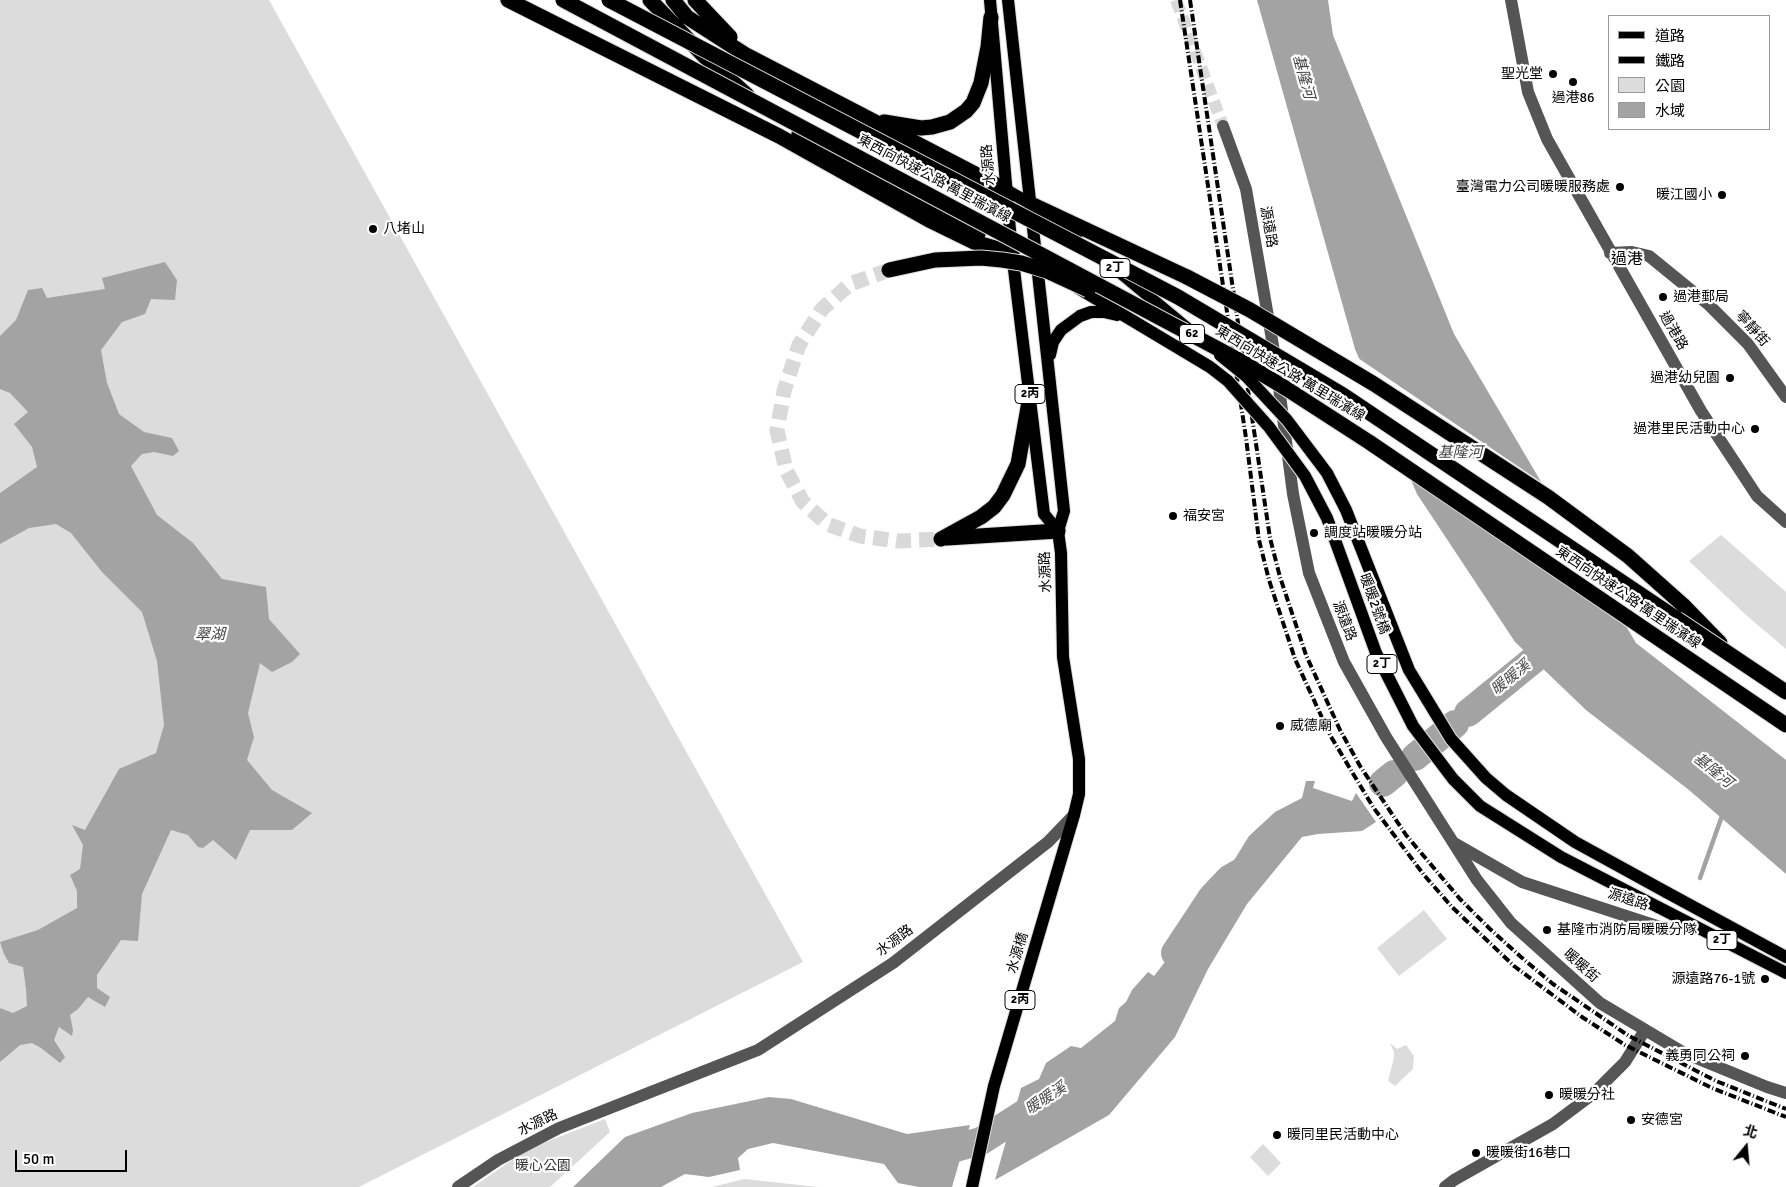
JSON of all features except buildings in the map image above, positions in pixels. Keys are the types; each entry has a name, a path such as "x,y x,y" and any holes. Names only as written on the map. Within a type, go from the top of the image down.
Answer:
{"highway":[{"path":"508,0 779,136 928,220 974,242 1012,252"},
{"name":"東西向快速公路 萬里瑞濱線","path":"563,0 1203,339 1288,389 1370,442 1786,725"},
{"name":"東西向快速公路 萬里瑞濱線","path":"609,0 1178,297 1343,395 1786,692"},
{"path":"650,0 705,56 774,120 1012,252"},
{"path":"673,0 687,16 746,55 1006,190"},
{"path":"696,0 746,55"},
{"path":"857,113 891,124 921,128 941,126 958,117 973,103 981,83 990,40 991,17"},
{"path":"1031,204 1187,277 1250,310 1358,374 1548,497 1628,556 1683,605 1729,653"},
{"path":"889,270 935,260 959,258 981,258 1021,263 1047,271 1203,339"},
{"path":"1030,396 1018,464 1003,495 994,507 981,517 941,538 1058,531"}],"main road":[{"name":"水源路","path":"990,0 1012,252 1044,514 1058,531"},
{"name":"水源路","path":"1008,0 1064,511 1058,531 1061,554 1063,657 1079,760 1079,794 1074,815"},
{"path":"1006,190 1031,204"},
{"name":"2丁","path":"1031,204 1203,339"},
{"name":"2丁","path":"1012,252 1038,263 1138,324"},
{"path":"1049,367 1053,342 1061,330 1080,316 1091,312 1104,312 1138,324"},
{"name":"暖暖2號橋","path":"1138,324 1210,367 1228,381 1269,427 1305,476 1327,518 1376,652 1413,726 1453,779 1480,806 1561,857 1658,907"},
{"name":"暖暖2號橋","path":"1203,339 1246,376 1274,405 1327,472 1346,510 1409,670 1451,739 1486,778 1506,795 1575,842 1666,892"},
{"name":"水源橋","path":"972,1187 994,1086 1074,815"},
{"name":"源遠路","path":"1666,892 1786,957"},
{"name":"源遠路","path":"1658,907 1786,973"}],"street":[{"name":"過港路","path":"1511,0 1517,40 1531,100 1547,139 1610,253 1701,410 1757,496 1786,522"},
{"name":"源遠路","path":"1223,126 1246,188 1275,357 1293,494 1309,573 1344,662 1386,738 1452,841 1522,882 1663,928 1700,929"},
{"name":"寧靜街","path":"1610,253 1632,252 1649,256 1708,304 1748,344 1786,397"},
{"name":"水源路","path":"458,1187 498,1160 559,1128 758,1050 893,963 1048,842 1074,815"},
{"name":"暖暖街","path":"1452,841 1477,880 1511,923 1600,1003 1684,1053 1786,1093"},
{"path":"1446,1187 1454,1180 1553,1124 1586,1099 1625,1062 1645,1030"}],"green space":[{"path":"0,0 269,0 803,962 359,1187 0,1187"},
{"path":"1721,535 1786,592 1786,649 1746,615 1689,561"},
{"path":"1424,910 1447,939 1399,976 1377,948"},
{"path":"1390,1043 1397,1049 1406,1045 1414,1056 1413,1069 1395,1086 1388,1081 1394,1058 1394,1052"},
{"name":"暖心公園","path":"605,1119 610,1132 550,1187 473,1187 528,1149"},
{"path":"1263,1144 1281,1163 1268,1176 1250,1157"},
{"path":"744,1179 818,1187 712,1187"}],"water":[{"name":"基隆河","path":"1257,0 1328,0 1333,35 1454,334 1636,643 1786,760 1786,874 1689,790 1586,710 1515,642 1417,494 1355,349"},
{"name":"翠湖","path":"165,262 177,280 175,300 151,299 145,314 122,322 101,350 107,383 119,414 144,432 172,438 179,451 173,456 154,452 142,454 131,466 157,515 193,543 222,579 266,587 269,619 300,654 292,662 272,672 260,663 248,713 254,737 247,760 272,790 312,813 292,830 250,830 236,860 213,840 203,848 198,847 188,835 171,830 142,894 138,941 121,940 97,975 97,988 110,997 105,1007 88,997 70,1015 73,1030 72,1036 59,1027 54,1040 65,1057 60,1063 32,1043 20,1045 0,1062 0,1008 13,1013 27,1006 23,967 9,963 0,942 38,930 77,908 77,891 70,875 80,869 83,845 72,825 85,830 119,769 156,753 164,725 157,661 142,612 102,572 71,533 56,524 29,528 0,544 0,493 37,467 32,447 14,424 28,412 10,393 0,389 0,336 16,320 28,290 42,288 47,298 105,289 102,278"},
{"path":"1306,781 1315,781 1313,788 1352,801 1356,793 1376,822 1362,831 1302,837 1247,904 1208,969 1175,1037 1109,1115 995,1180 1021,1088 1039,1079 1046,1063 1071,1046 1081,1048 1115,1021 1119,1008 1126,1002 1132,990 1148,972 1154,976 1225,884 1227,866 1233,862 1249,836 1275,812 1302,798"},
{"path":"769,1097 791,1099 907,1134 970,1125 952,1187 919,1187 898,1183 884,1164 773,1143 748,1149 738,1158 740,1170 709,1177 685,1174 661,1187 573,1187 625,1137 692,1113"}],"pier":[{"path":"1355,356 1547,486 1631,630 1405,472"}],"waterway":[{"name":"暖暖溪","path":"1468,713 1554,643"},
{"name":"暖暖溪","path":"1415,757 1455,724"},
{"name":"暖暖溪","path":"1383,783 1394,774"},
{"path":"1700,878 1723,813"},
{"name":"暖暖溪","path":"1175,953 1212,897 1229,879 1255,864"},
{"name":"暖暖溪","path":"927,1152 952,1149 981,1141 1042,1102"}],"tunnel":[{"path":"1176,0 1223,126"},
{"path":"889,270 850,284 822,309 799,345 784,391 777,430 786,470 803,502 827,524 860,536 898,541 941,539"}],"railway":[{"path":"1180,0 1246,438 1259,540 1269,580 1295,659 1330,735 1373,807 1424,875 1452,907 1514,966 1582,1017 1625,1045 1712,1088 1786,1117"},
{"path":"1190,0 1270,538 1280,577 1306,655 1340,730 1360,766 1406,835 1460,899 1521,957 1553,984 1629,1036 1716,1081 1786,1109"}],"place":[{"name":"聖光堂","path":"1553,74"},
{"name":"過港86","path":"1573,82"},
{"name":"臺灣電力公司暖暖服務處","path":"1620,187"},
{"name":"暖江國小","path":"1722,195"},
{"name":"八堵山","path":"373,229"},
{"name":"過港郵局","path":"1663,297"},
{"name":"過港幼兒園","path":"1730,378"},
{"name":"過港里民活動中心","path":"1755,429"},
{"name":"福安宮","path":"1173,516"},
{"name":"調度站暖暖分站","path":"1314,533"},
{"name":"威德廟","path":"1280,726"},
{"name":"基隆市消防局暖暖分隊","path":"1547,930"},
{"name":"源遠路76-1號","path":"1765,979"},
{"name":"義勇同公祠","path":"1745,1056"},
{"name":"暖暖分社","path":"1549,1095"},
{"name":"安德宮","path":"1631,1120"},
{"name":"暖同里民活動中心","path":"1277,1135"},
{"name":"暖暖街16巷口","path":"1476,1153"}],"district":[{"name":"過港","path":"1627,260"}]}
